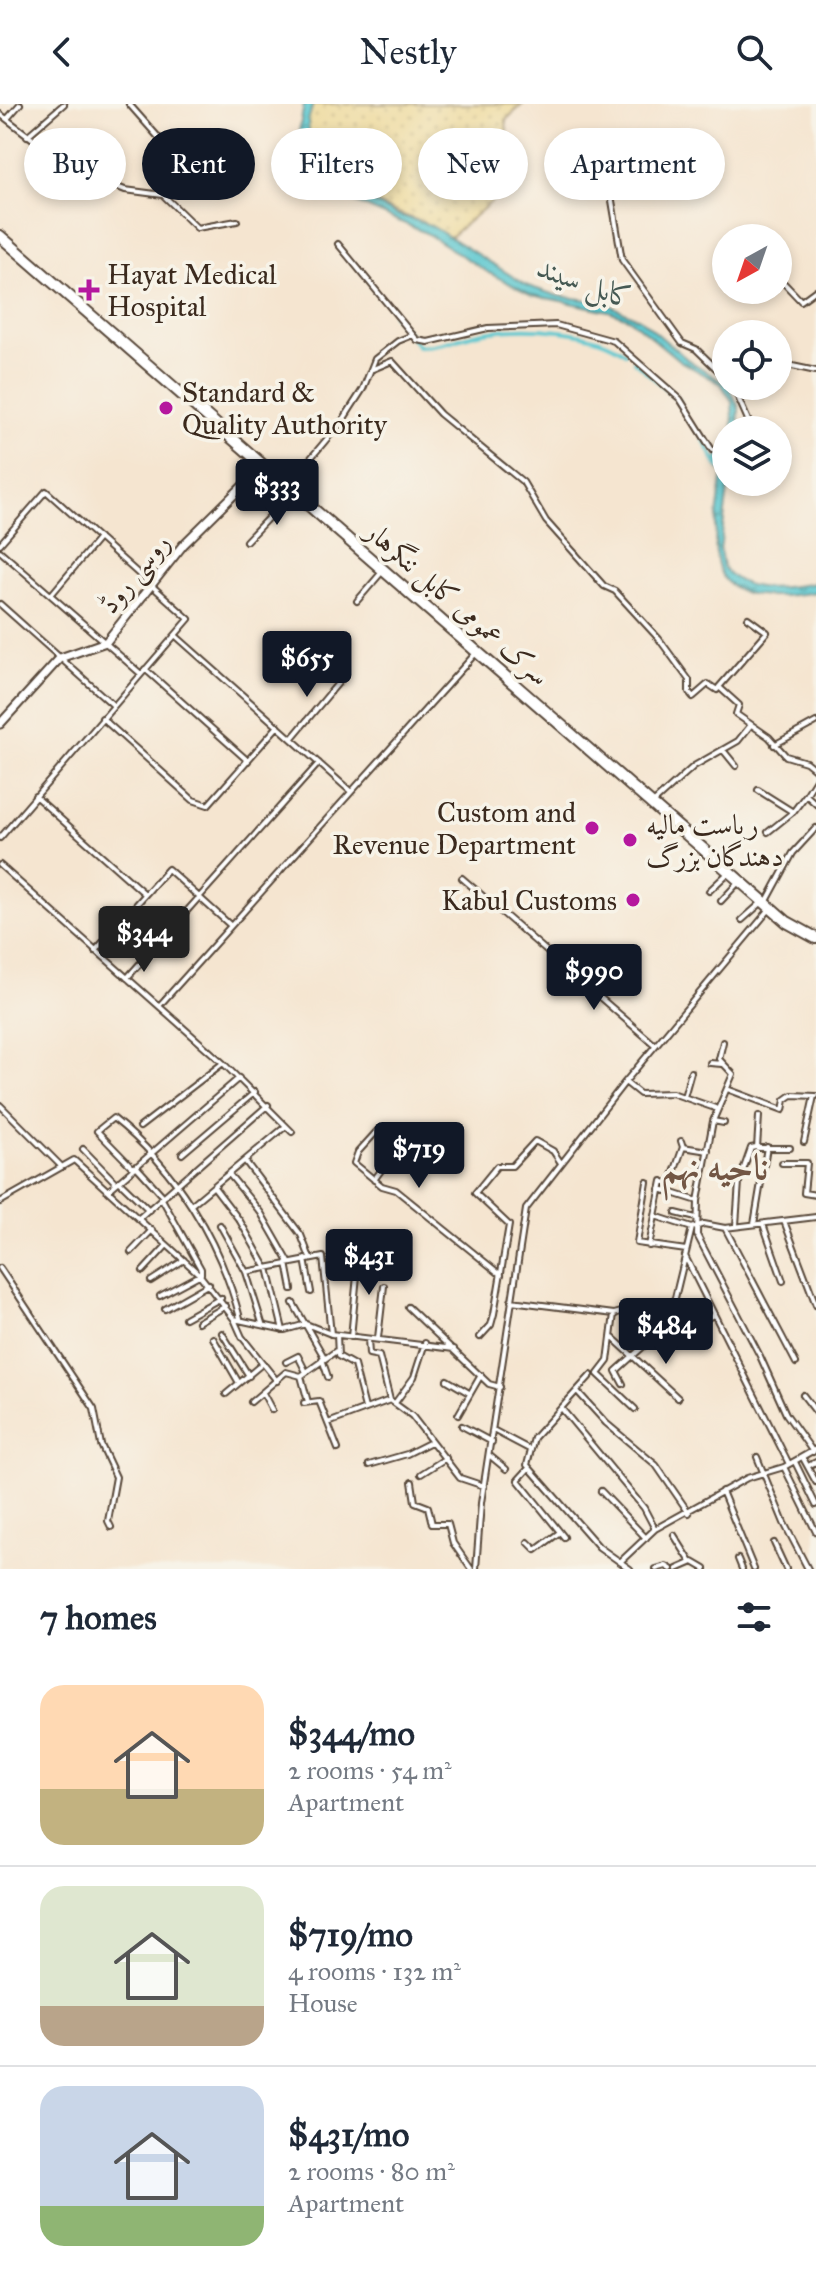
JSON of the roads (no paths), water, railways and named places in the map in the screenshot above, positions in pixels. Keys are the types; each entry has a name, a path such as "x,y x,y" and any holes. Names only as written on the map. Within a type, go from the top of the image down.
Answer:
{"highway":[{"name":"سرک عمومی کابل ننگرهار","path":"0,239 652,804 789,929 816,940"},
{"name":"سرک عمومی کابل ننگرهار","path":"102,326 260,469 289,490"},
{"name":"سرک عمومی کابل ننگرهار","path":"346,540 766,907"}],"main road":[{"name":"روسی روڈ","path":"0,724 60,658 106,642 154,586 183,545 260,469"}],"street":[{"path":"7,119 20,104"},
{"path":"36,128 64,104"},
{"path":"129,104 150,128"},
{"path":"0,114 24,133"},
{"path":"126,190 163,195 197,228 237,221"},
{"path":"612,200 622,260 682,343 696,349 712,364"},
{"path":"338,244 410,336 428,342 488,328 556,325 614,341 680,399 712,450"},
{"path":"792,292 801,301 814,289"},
{"path":"246,541 343,420 373,367 390,346 410,336"},
{"path":"373,367 392,361 440,414 523,482 546,521 586,562 604,586 615,591 659,639 666,653 689,680 689,692 693,697 708,684 717,690 767,632 748,618"},
{"path":"792,366 816,371"},
{"path":"0,544 46,491 189,619 0,838"},
{"path":"51,595 99,538"},
{"path":"0,551 248,761"},
{"path":"357,601 381,573"},
{"path":"0,604 113,705"},
{"path":"176,636 349,790"},
{"path":"159,1006 349,790 476,653"},
{"path":"292,738 344,676"},
{"path":"719,687 739,705 736,714 750,726 769,737 786,756 806,762 816,770"},
{"path":"102,718 201,805 208,805 278,726"},
{"path":"774,745 816,722"},
{"path":"652,804 694,766 738,741 750,726"},
{"path":"723,750 736,766"},
{"path":"127,978 319,763"},
{"path":"768,832 793,812 816,779"},
{"path":"758,790 793,812"},
{"path":"806,795 816,804"},
{"path":"35,796 145,894"},
{"path":"473,1569 526,1209 766,907 793,853 816,828"},
{"path":"0,865 255,1092 292,1132"},
{"path":"95,951 168,869 230,925"},
{"path":"709,891 726,875"},
{"path":"462,878 655,1045"},
{"path":"721,901 737,884"},
{"path":"742,920 766,907"},
{"path":"666,1335 696,1218 716,1108 733,1074 718,1057 723,1042"},
{"path":"140,1127 223,1063"},
{"path":"710,1063 722,1064"},
{"path":"684,1097 691,1072"},
{"path":"109,1190 148,1153 239,1078"},
{"path":"625,1082 640,1094 672,1093 716,1108"},
{"path":"727,1089 783,1110 785,1100 792,1095 815,1096 804,1142"},
{"path":"182,1154 255,1092"},
{"path":"0,1105 62,1165"},
{"path":"139,1218 268,1105"},
{"path":"756,1147 759,1116"},
{"path":"160,1296 199,1274 201,1269 163,1198 98,1130 113,1118 178,1184 225,1269 237,1318"},
{"path":"713,1121 724,1123"},
{"path":"191,1205 286,1126"},
{"path":"423,1159 402,1142 378,1130 358,1152 354,1163 374,1180 396,1190 501,1275"},
{"path":"480,1337 491,1325 509,1225 475,1193 497,1166 512,1166 535,1141 553,1151 561,1163"},
{"path":"649,1246 662,1181 670,1184 683,1147 681,1141"},
{"path":"374,1180 402,1142"},
{"path":"683,1147 709,1151"},
{"path":"754,1224 767,1147"},
{"path":"736,1225 739,1182 751,1148 790,1148"},
{"path":"83,1149 150,1211"},
{"path":"244,1160 301,1235 311,1292"},
{"path":"0,1202 62,1165 78,1162 209,1284 237,1318 262,1364 277,1381"},
{"path":"782,1163 807,1163 804,1193 816,1195"},
{"path":"229,1174 261,1213 288,1262 292,1289"},
{"path":"647,1182 637,1241 649,1246 686,1250"},
{"path":"214,1187 240,1221 267,1267 283,1330"},
{"path":"660,1189 698,1201"},
{"path":"676,1213 696,1218"},
{"path":"655,1216 694,1227 725,1228 816,1217"},
{"path":"784,1221 816,1305"},
{"path":"763,1224 783,1281"},
{"path":"220,1225 246,1272 262,1323"},
{"path":"620,1562 655,1529 761,1471 790,1464 814,1450 786,1414 694,1227"},
{"path":"725,1228 796,1363"},
{"path":"131,1252 152,1230"},
{"path":"143,1271 167,1245"},
{"path":"351,1337 359,1255"},
{"path":"246,1272 320,1256 324,1260 331,1334"},
{"path":"685,1256 790,1464 816,1505"},
{"path":"151,1281 184,1260"},
{"path":"0,1268 94,1409 101,1445 116,1477 108,1521 111,1527"},
{"path":"165,1309 209,1284"},
{"path":"378,1338 384,1286"},
{"path":"185,1318 221,1298"},
{"path":"511,1301 614,1314 651,1304 657,1315 671,1317"},
{"path":"293,1303 323,1358 328,1377"},
{"path":"198,1322 226,1306"},
{"path":"408,1307 489,1384 500,1387"},
{"path":"614,1314 608,1361 598,1374 635,1409"},
{"path":"623,1384 616,1371 633,1354 666,1335 714,1315"},
{"path":"237,1318 283,1330 306,1324 331,1334 425,1343 454,1349"},
{"path":"222,1333 249,1376"},
{"path":"337,1335 336,1351 340,1359 354,1365 365,1408"},
{"path":"213,1338 239,1383"},
{"path":"613,1338 678,1398"},
{"path":"368,1339 369,1354 379,1356 393,1402 412,1416 460,1478 484,1486"},
{"path":"328,1423 353,1416 365,1408 393,1402 414,1377 425,1343"},
{"path":"251,1402 286,1372 303,1373 336,1351"},
{"path":"286,1362 298,1356 306,1403 319,1401 338,1449"},
{"path":"226,1394 262,1364"},
{"path":"458,1415 481,1375"},
{"path":"591,1375 534,1438 529,1449 529,1468 578,1526 629,1569"},
{"path":"447,1380 469,1393"},
{"path":"577,1391 606,1423 656,1465 689,1513"},
{"path":"263,1393 272,1410"},
{"path":"803,1395 816,1412"},
{"path":"562,1409 644,1508 655,1529"},
{"path":"462,1426 492,1442"},
{"path":"493,1430 529,1449"},
{"path":"369,1465 407,1454 431,1442"},
{"path":"489,1455 506,1469"},
{"path":"757,1457 808,1569"},
{"path":"421,1474 446,1458"},
{"path":"803,1458 816,1482"},
{"path":"808,1466 816,1462"},
{"path":"790,1464 801,1501 816,1532"},
{"path":"528,1542 536,1550 562,1534 518,1480 529,1468"},
{"path":"412,1482 415,1502 428,1507 432,1524 448,1524 453,1543 473,1569"},
{"path":"601,1491 646,1538"},
{"path":"722,1491 754,1569"},
{"path":"801,1501 811,1496"},
{"path":"674,1535 691,1562 701,1568"},
{"path":"774,1543 786,1569"},
{"path":"738,1559 742,1569"},
{"path":"677,1569 691,1562"},
{"path":"656,1569 666,1566 671,1569"}],"water":[{"path":"304,104 313,104 309,128 300,128"},
{"path":"350,200 368,200 395,214 430,225 528,286 558,296 603,302 640,319 687,359 712,375 712,379 680,361 628,318 532,295 489,273 426,233"},
{"path":"735,400 739,408 739,416 733,416 732,401"},
{"path":"720,496 727,496 720,550 723,567 732,576 766,588 816,583 816,592 779,596 751,594 733,587 722,574 716,557"}],"waterway":[{"path":"393,314 418,346 491,331 542,329 579,334 612,345 625,353"},
{"path":"634,361 679,400"},
{"path":"703,438 712,455"}],"place":[{"name":"Hayat Medical Hospital","path":"89,290"},
{"name":"Standard & Quality Authority","path":"166,408"},
{"name":"Custom and Revenue Department","path":"592,828"},
{"name":"ریاست مالیه دهندگان بزرگ","path":"630,840"},
{"name":"Kabul Customs","path":"633,900"}],"district":[{"name":"ناحیه نهم","path":"715,1166"}],"water label":[{"name":"کابل سيند","path":"586,283"}]}
